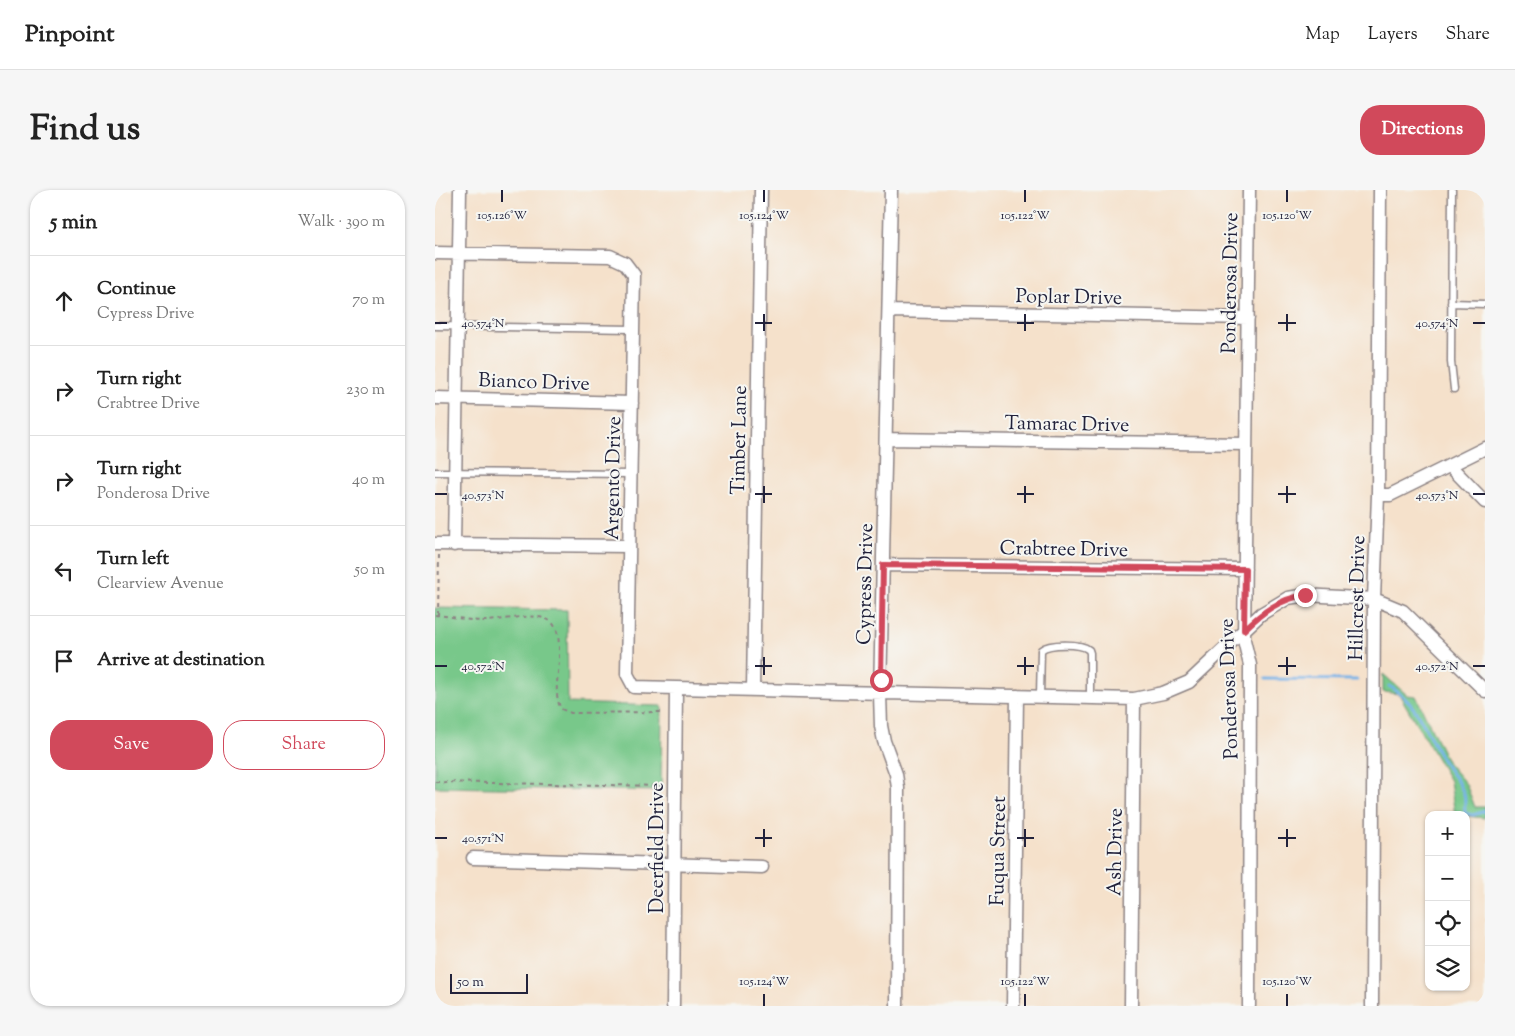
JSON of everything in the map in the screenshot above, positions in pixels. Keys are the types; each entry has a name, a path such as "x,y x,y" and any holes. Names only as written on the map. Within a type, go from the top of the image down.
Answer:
{"street":[{"path":"454,544 459,190"},
{"name":"Timber Lane","path":"753,690 761,190"},
{"name":"Cypress Drive","path":"891,190 880,694 881,726 896,774 898,788 897,1006"},
{"name":"Ponderosa Drive","path":"1249,190 1244,630 1244,640 1250,665 1249,1006"},
{"name":"Hillcrest Drive","path":"1372,1006 1374,599 1378,495 1380,190"},
{"path":"435,254 458,254"},
{"name":"Argento Drive","path":"458,254 610,256 619,259 630,268 635,280 627,674 634,687 675,689"},
{"name":"Poplar Drive","path":"889,311 1248,318"},
{"name":"Bianco Drive","path":"435,398 632,402"},
{"name":"Tamarac Drive","path":"886,439 1246,444"},
{"path":"1378,495 1390,495 1485,448"},
{"path":"1450,466 1485,502"},
{"path":"437,544 629,546"},
{"name":"Crabtree Drive","path":"883,565 1245,569"},
{"path":"675,689 1134,699 1163,693 1189,682 1261,614 1288,598 1305,595 1374,599 1403,612 1417,623 1485,691"},
{"name":"Deerfield Drive","path":"673,1006 675,689"},
{"name":"Fuqua Street","path":"1013,1006 1017,696"},
{"name":"Ash Drive","path":"1131,1006 1134,699"},
{"path":"473,858 762,867"}],"lane":[{"path":"1452,190 1451,362 1454,389"},
{"path":"1451,304 1485,304"},
{"path":"435,326 633,329"},
{"path":"435,472 631,474"},
{"path":"1040,696 1041,650 1046,646 1081,646 1089,650 1090,653 1090,697"}],"path":[{"path":"437,544 437,615 485,621 538,616 549,620 556,628 559,647 559,673 555,698 561,709 571,713 675,712"},
{"path":"435,782 675,786"}],"green space":[{"path":"435,608 567,610 568,703 662,706 661,791 435,787"},
{"path":"1383,674 1407,695 1416,696 1448,763 1466,784 1475,807 1485,807 1485,818 1470,816 1470,811 1454,811 1450,781 1399,694 1383,692"}],"waterway":[{"path":"1265,679 1357,680"},
{"path":"1389,686 1408,701 1421,719 1443,761 1464,794 1465,813 1473,815 1485,811"}],"route":[{"path":"881,680 883,565 1245,569 1244,630 1261,614 1288,598 1305,595"}]}
